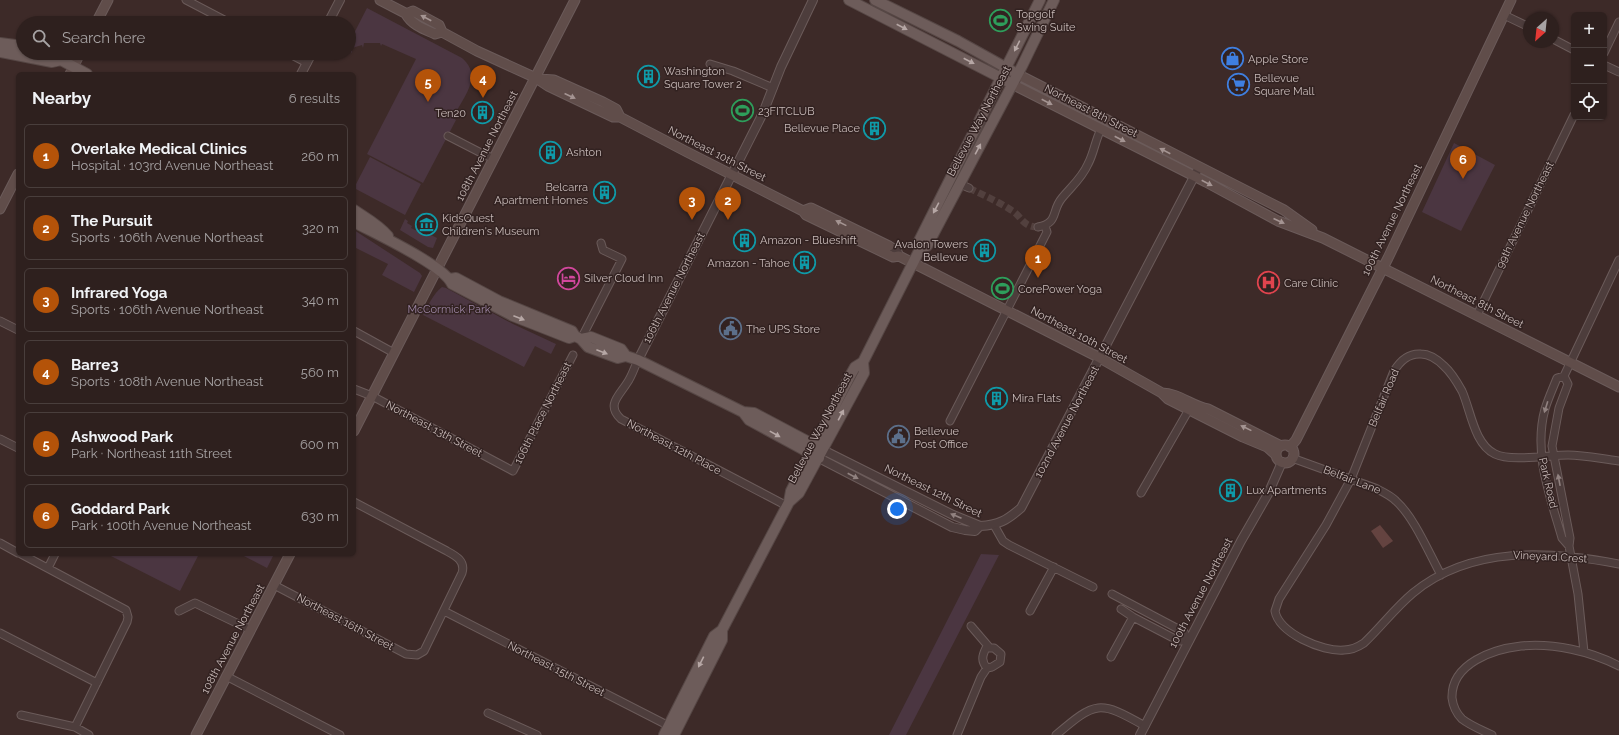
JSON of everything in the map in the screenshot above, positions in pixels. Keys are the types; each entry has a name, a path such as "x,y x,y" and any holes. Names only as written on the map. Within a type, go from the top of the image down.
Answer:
{"main road":[{"path":"100,16 108,0"},
{"name":"108th Avenue Northeast","path":"356,426 575,0"},
{"name":"Northeast 8th Street","path":"849,0 1194,176 1278,221 1323,238 1619,387"},
{"name":"Northeast 8th Street","path":"875,0 958,41 1017,74 1284,210 1323,238"},
{"name":"Bellevue Way Northeast","path":"669,732 714,636 722,630 788,504 790,491 817,452 855,367 863,362 920,248 918,243 1040,0"},
{"name":"Bellevue Way Northeast","path":"920,248 927,246 964,186 1012,84 1054,0"},
{"name":"100th Avenue Northeast","path":"1282,452 1296,440 1383,268 1512,0"},
{"name":"Northeast 10th Street","path":"385,1 405,13 410,22 435,34 442,32 482,53 536,78 548,86 613,117 620,117 803,211 806,215 893,257 899,256 1100,358 1162,393 1168,399 1191,407 1243,437 1282,452"},
{"path":"0,43 16,45"},
{"path":"0,52 16,55"},
{"path":"42,60 52,62 61,60 72,70 77,60"},
{"path":"0,209 16,178"},
{"path":"1220,190 1227,189 1264,208 1272,204"},
{"name":"Northeast 10th Street","path":"803,211 811,208 889,246"},
{"name":"Northeast 12th Street","path":"356,211 384,231 390,240"},
{"name":"Northeast 12th Street","path":"356,223 390,240 438,269 450,279 452,284 513,316 569,338 578,338 588,347 618,358 626,356 638,360 743,412 749,420 817,452"},
{"path":"1282,452 1294,453 1292,458"},
{"name":"108th Avenue Northeast","path":"196,735 289,556"}],"street":[{"path":"186,0 195,2 218,16"},
{"path":"332,16 340,0"},
{"name":"106th Avenue Northeast","path":"638,360 763,113 813,0"},
{"path":"1504,15 1523,24"},
{"path":"1606,48 1619,22"},
{"path":"1559,42 1571,48"},
{"path":"301,60 307,63"},
{"path":"302,72 308,60"},
{"path":"710,64 733,71 773,88"},
{"path":"1607,66 1619,72"},
{"name":"99th Avenue Northeast","path":"1477,315 1572,120"},
{"path":"950,421 1047,232 1042,227 1054,218 1062,198 1074,186 1085,170 1101,129"},
{"path":"448,136 487,156 494,158"},
{"name":"102nd Avenue Northeast","path":"980,526 994,525 1011,517 1021,508 1199,167"},
{"path":"578,338 622,259 603,250 601,244"},
{"name":"Northeast 10th Street","path":"889,246 897,250 899,256"},
{"name":"Park Road","path":"1584,652 1582,623 1572,556 1569,546 1570,538 1552,446 1559,408 1568,384 1564,376 1619,260"},
{"path":"0,320 16,329"},
{"path":"356,332 394,352"},
{"name":"106th Place Northeast","path":"513,471 573,354"},
{"name":"Belfair Road","path":"1343,650 1323,647 1306,642 1287,630 1280,623 1275,611 1279,599 1326,525 1351,480 1394,371 1402,360 1416,354 1424,354 1441,362 1450,372 1462,392 1479,436 1488,449 1494,454 1508,458 1570,455 1619,461"},
{"name":"Northeast 12th Place","path":"638,360 627,384 615,401 614,406 617,416 788,504"},
{"name":"Park Road","path":"1564,376 1557,378 1544,410 1540,444 1543,468 1562,538 1569,546"},
{"name":"Northeast 13th Street","path":"356,390 372,396 513,471"},
{"path":"1141,493 1191,407"},
{"path":"0,439 16,447"},
{"name":"Northeast 12th Street","path":"817,452 980,526 975,531 952,527 891,496 817,452"},
{"name":"100th Avenue Northeast","path":"1140,735 1268,494 1282,452"},
{"name":"Belfair Lane","path":"1292,458 1381,491 1396,500 1406,511 1441,575"},
{"path":"891,496 902,496 924,506 932,504"},
{"path":"356,503 454,555 461,562 463,569 462,573 444,611"},
{"path":"994,525 1004,541 1009,545 1093,587"},
{"path":"0,543 16,551"},
{"name":"Vineyard Crest","path":"1343,650 1357,648 1364,643 1413,593 1441,575 1463,566 1512,554 1572,556 1619,564"},
{"path":"25,556 126,610 128,617 127,622 74,727"},
{"path":"48,568 54,556"},
{"path":"1030,611 1054,567"},
{"name":"Northeast 16th Street","path":"274,585 406,654 417,655 424,650 444,611"},
{"path":"1112,594 1184,632 1189,641"},
{"path":"179,611 195,603 250,630"},
{"path":"1122,609 1133,617 1179,640 1189,641"},
{"name":"Northeast 15th Street","path":"444,611 669,732"},
{"path":"1111,657 1133,617"},
{"path":"957,735 981,677 987,668 996,665 1000,662 1002,657 1001,654 994,648 989,647 971,626"},
{"path":"0,633 97,684"},
{"path":"1492,735 1462,719 1453,705 1453,688 1458,678 1464,669 1485,655 1508,648 1536,646 1584,652 1619,666"},
{"path":"987,668 982,659 982,655 986,648 989,647"},
{"path":"226,676 340,735"},
{"path":"1056,735 1080,714 1100,707 1120,712 1145,726"},
{"path":"488,713 536,735"},
{"path":"21,715 74,727 89,735"}],"green space":[{"path":"367,8 462,58 468,65 471,73 469,88 453,118 456,120 423,183 367,154 416,59 382,44 381,46 380,43 364,43 363,48 362,45 356,47 356,29"},
{"path":"1454,143 1495,165 1461,231 1422,212"},
{"path":"370,157 421,184 405,215 356,189 356,184"},
{"path":"405,219 408,221 407,223 412,226 411,228 419,232 421,230 437,238 433,248 428,247 400,230"},
{"name":"McCormick Park","path":"356,231 420,273 422,276 414,292 382,275 388,264 356,248"},
{"name":"McCormick Park","path":"442,287 513,324 556,344 551,354 535,346 524,367 423,315 433,297"},
{"path":"981,554 999,555 906,735 889,735"},
{"path":"111,556 198,556 180,591"},
{"path":"244,556 273,556 267,568"}],"shaded area":[{"path":"1380,525 1393,541 1383,548 1371,531"}],"tunnel":[{"path":"969,188 1015,212 1025,223 1033,227 1038,227"}],"place":[{"name":"Topgolf Swing Suite","path":"1001,20"},
{"name":"Apple Store","path":"1233,59"},
{"name":"Washington Square Tower 2","path":"649,77"},
{"name":"Bellevue Square Mall","path":"1238,84"},
{"name":"Barre3","path":"483,98"},
{"name":"Ashwood Park","path":"428,102"},
{"name":"23FITCLUB","path":"743,111"},
{"name":"Ten20","path":"482,113"},
{"name":"Bellevue Place","path":"875,128"},
{"name":"Ashton","path":"551,152"},
{"name":"Goddard Park","path":"1463,179"},
{"name":"Belcarra Apartment Homes","path":"604,193"},
{"name":"Infrared Yoga","path":"692,220"},
{"name":"The Pursuit","path":"728,220"},
{"name":"KidsQuest Children's Museum","path":"427,224"},
{"name":"Amazon - Blueshift","path":"745,240"},
{"name":"Avalon Towers Bellevue","path":"984,250"},
{"name":"Amazon - Tahoe","path":"805,263"},
{"name":"Silver Cloud Inn","path":"568,278"},
{"name":"Overlake Medical Clinics","path":"1038,278"},
{"name":"Care Clinic","path":"1269,283"},
{"name":"CorePower Yoga","path":"1002,289"},
{"name":"The UPS Store","path":"730,329"},
{"name":"Mira Flats","path":"996,398"},
{"name":"Bellevue Post Office","path":"898,437"},
{"name":"Lux Apartments","path":"1230,490"}]}
